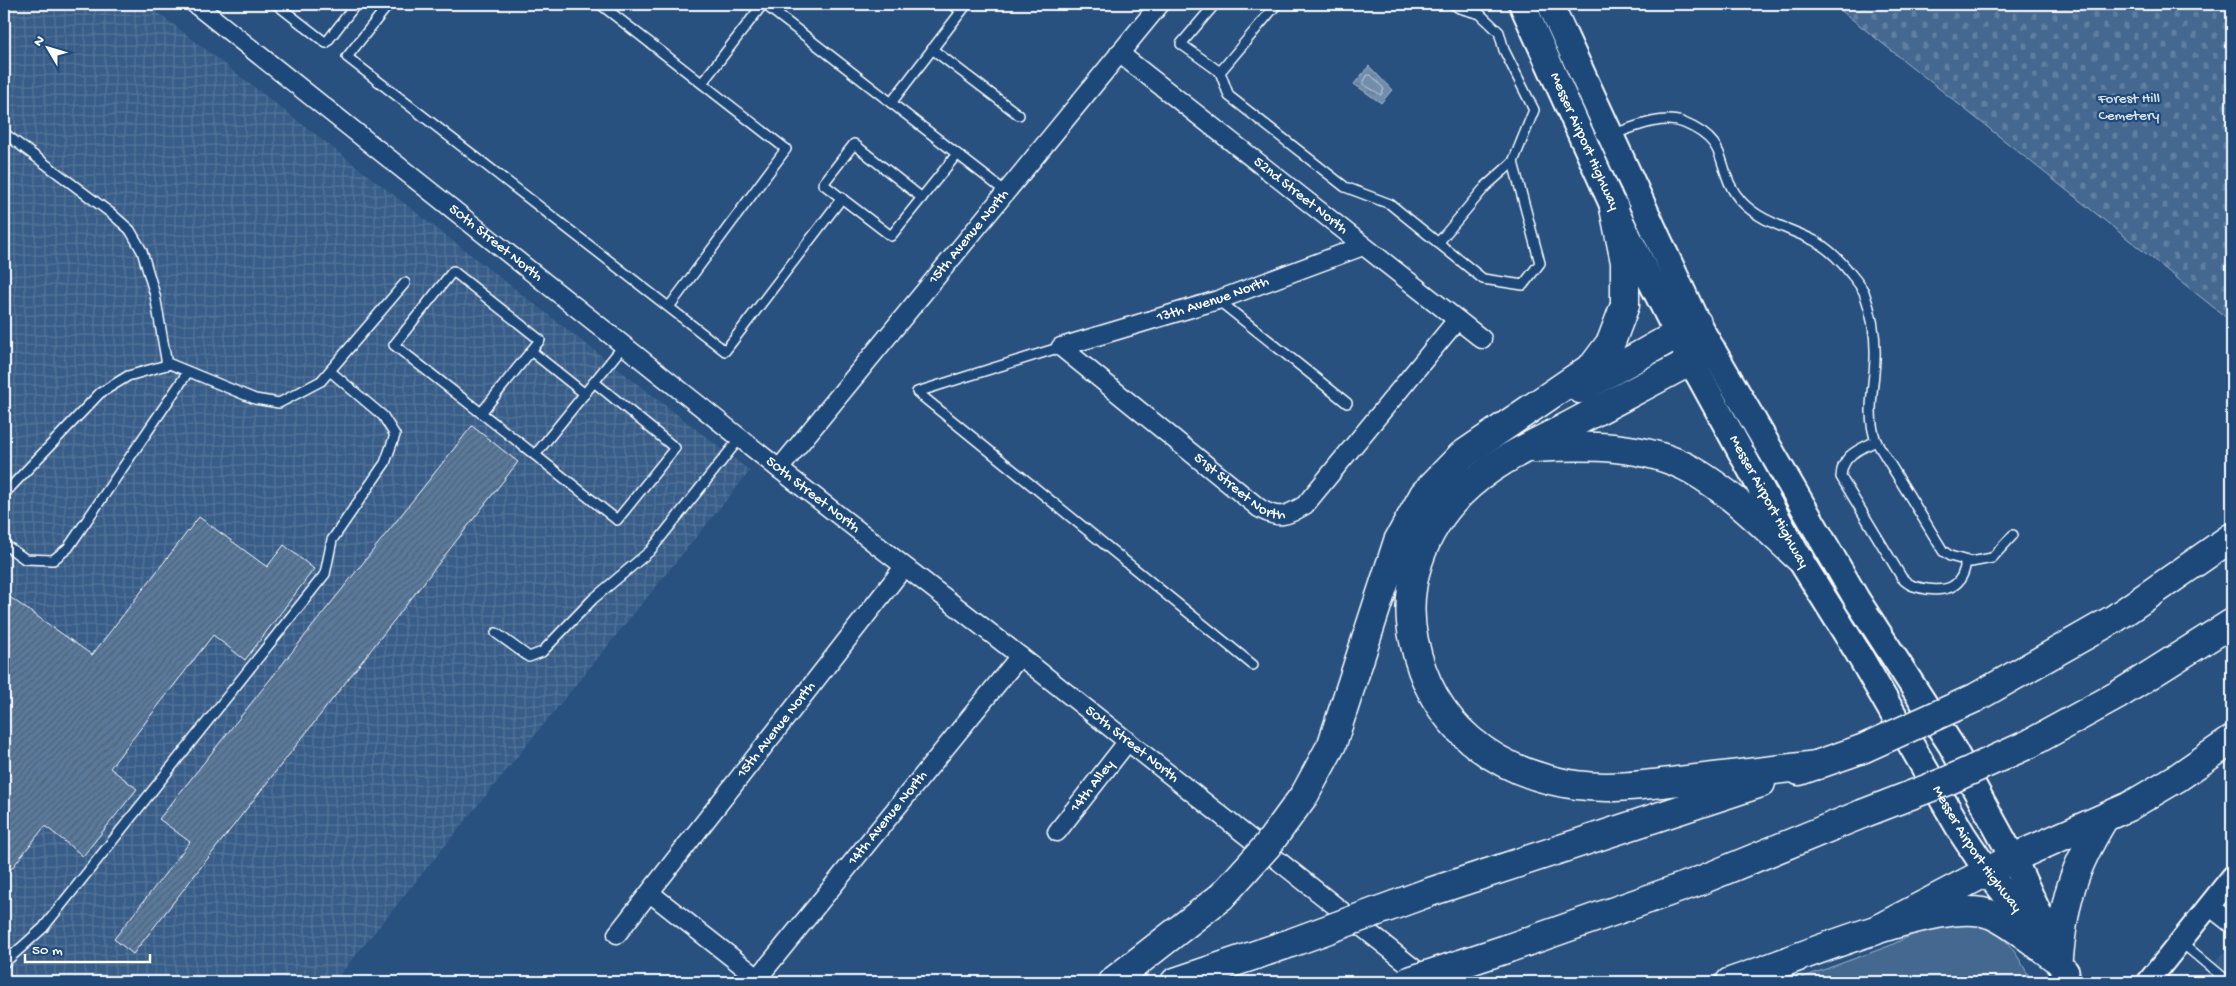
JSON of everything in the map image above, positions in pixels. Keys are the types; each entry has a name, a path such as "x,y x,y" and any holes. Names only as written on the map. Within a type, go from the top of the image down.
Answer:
{"highway":[{"path":"1112,982 1222,896 1267,846 1305,794 1332,744 1398,541 1424,494 1461,456 1592,366 1611,342 1625,305 1625,262 1614,208"},
{"path":"1461,456 1687,328"},
{"path":"1701,355 1483,473 1460,494 1434,526 1420,555 1410,592 1410,626 1418,664 1432,694 1452,722 1473,744 1499,760 1526,773 1577,785 1634,786 1817,765"},
{"path":"1526,449 1582,445 1651,454 1691,470 1728,494 1799,558"},
{"path":"1175,982 1285,945 1427,893 1862,749 1975,698 2114,619 2232,537"},
{"path":"1406,982 1694,883 1947,780 2028,744 2126,691 2232,623"},
{"path":"1874,931 2013,858 2103,820 2154,792 2232,740"},
{"path":"2063,967 2062,925 2072,881 2080,860 2103,820"},
{"path":"1730,982 1874,931 1936,913 1974,910 1992,914 2063,967"}],"main road":[{"name":"Messer Airport Highway","path":"1522,4 1598,140 1799,558 1857,651 1963,834 1987,871 2063,967"},
{"name":"Messer Airport Highway","path":"1550,4 1598,140 1614,208 1687,328"},
{"name":"Messer Airport Highway","path":"1701,355 1856,600 1951,745 2013,858 2063,967"}],"street":[{"name":"50th Street North","path":"195,4 779,469 1020,656 1432,982"},
{"name":"15th Avenue North","path":"779,469 1159,4"},
{"name":"52nd Street North","path":"1119,53 1482,339"},
{"name":"13th Avenue North","path":"1061,347 1218,300 1363,246"},
{"name":"51st Street North","path":"1061,347 1259,508 1273,516 1290,514 1306,505 1457,320"},
{"name":"15th Avenue North","path":"617,934 904,567"},
{"name":"14th Avenue North","path":"758,980 1020,656"},
{"name":"14th Alley","path":"1057,832 1128,741"},
{"path":"2148,982 2232,877"},
{"path":"650,893 758,980"},
{"path":"2210,906 2232,924"}],"lane":[{"path":"276,4 326,43 356,4"},
{"path":"389,4 347,56 725,351 842,198"},
{"path":"600,4 786,149 669,307"},
{"path":"702,84 763,4 1006,192"},
{"path":"891,103 964,7 952,4"},
{"path":"1214,4 1181,44 1220,72 1229,96 1345,187 1390,204 1483,279 1522,284 1540,263 1513,162"},
{"path":"1220,72 1277,4"},
{"path":"1438,243 1486,186 1513,162 1534,110 1504,50 1498,32 1480,14 1459,8 1453,4"},
{"path":"932,49 1019,116"},
{"path":"1598,140 1664,121 1682,122 1705,132 1716,146 1728,180 1742,202 1759,216 1815,242 1844,265 1863,289 1873,320 1875,359 1870,407 1871,427 1876,442 1944,551 1966,561 1982,561 1992,558 2014,535"},
{"path":"4,134 112,214 130,230 142,251 155,295 168,365"},
{"path":"922,198 854,144 823,184 891,236 922,198 957,154"},
{"path":"481,413 540,340 452,271 394,345 617,520 675,448 594,382"},
{"path":"4,494 100,393 128,376 168,365 255,399 279,403 321,381 405,283"},
{"path":"1218,300 1347,403"},
{"path":"535,455 624,345"},
{"path":"1061,347 917,392 1253,665"},
{"path":"531,351 585,394"},
{"path":"4,963 43,928 325,574 332,540 385,463 395,435 382,416 330,371"},
{"path":"4,544 25,559 53,560 68,548 188,372"},
{"path":"496,633 529,657 542,652 593,599 650,551 740,438"},
{"path":"1876,442 1850,455 1845,460 1841,469 1841,477 1902,578 1913,587 1941,591 1952,588 1961,578 1966,561"},
{"path":"2181,942 2226,981"}],"shaded area":[{"path":"4,4 147,4 750,471 334,982 4,982"},
{"path":"2231,949 2232,982 2199,982 2223,953"}],"green space":[{"name":"Forest Hill Cemetery","path":"1833,4 2232,4 2232,322"},
{"path":"1940,921 1980,926 1998,934 2012,948 2032,982 1790,982 1889,946 1912,935 1922,926"}],"water":[{"path":"1369,66 1392,90 1381,103 1354,84"}],"building":[{"path":"472,426 518,462 133,954 114,939 190,842 159,819"},
{"path":"199,517 267,567 284,545 314,569 245,660 213,635 110,768 137,789 83,856 45,826 4,878 4,593 92,655"}]}
